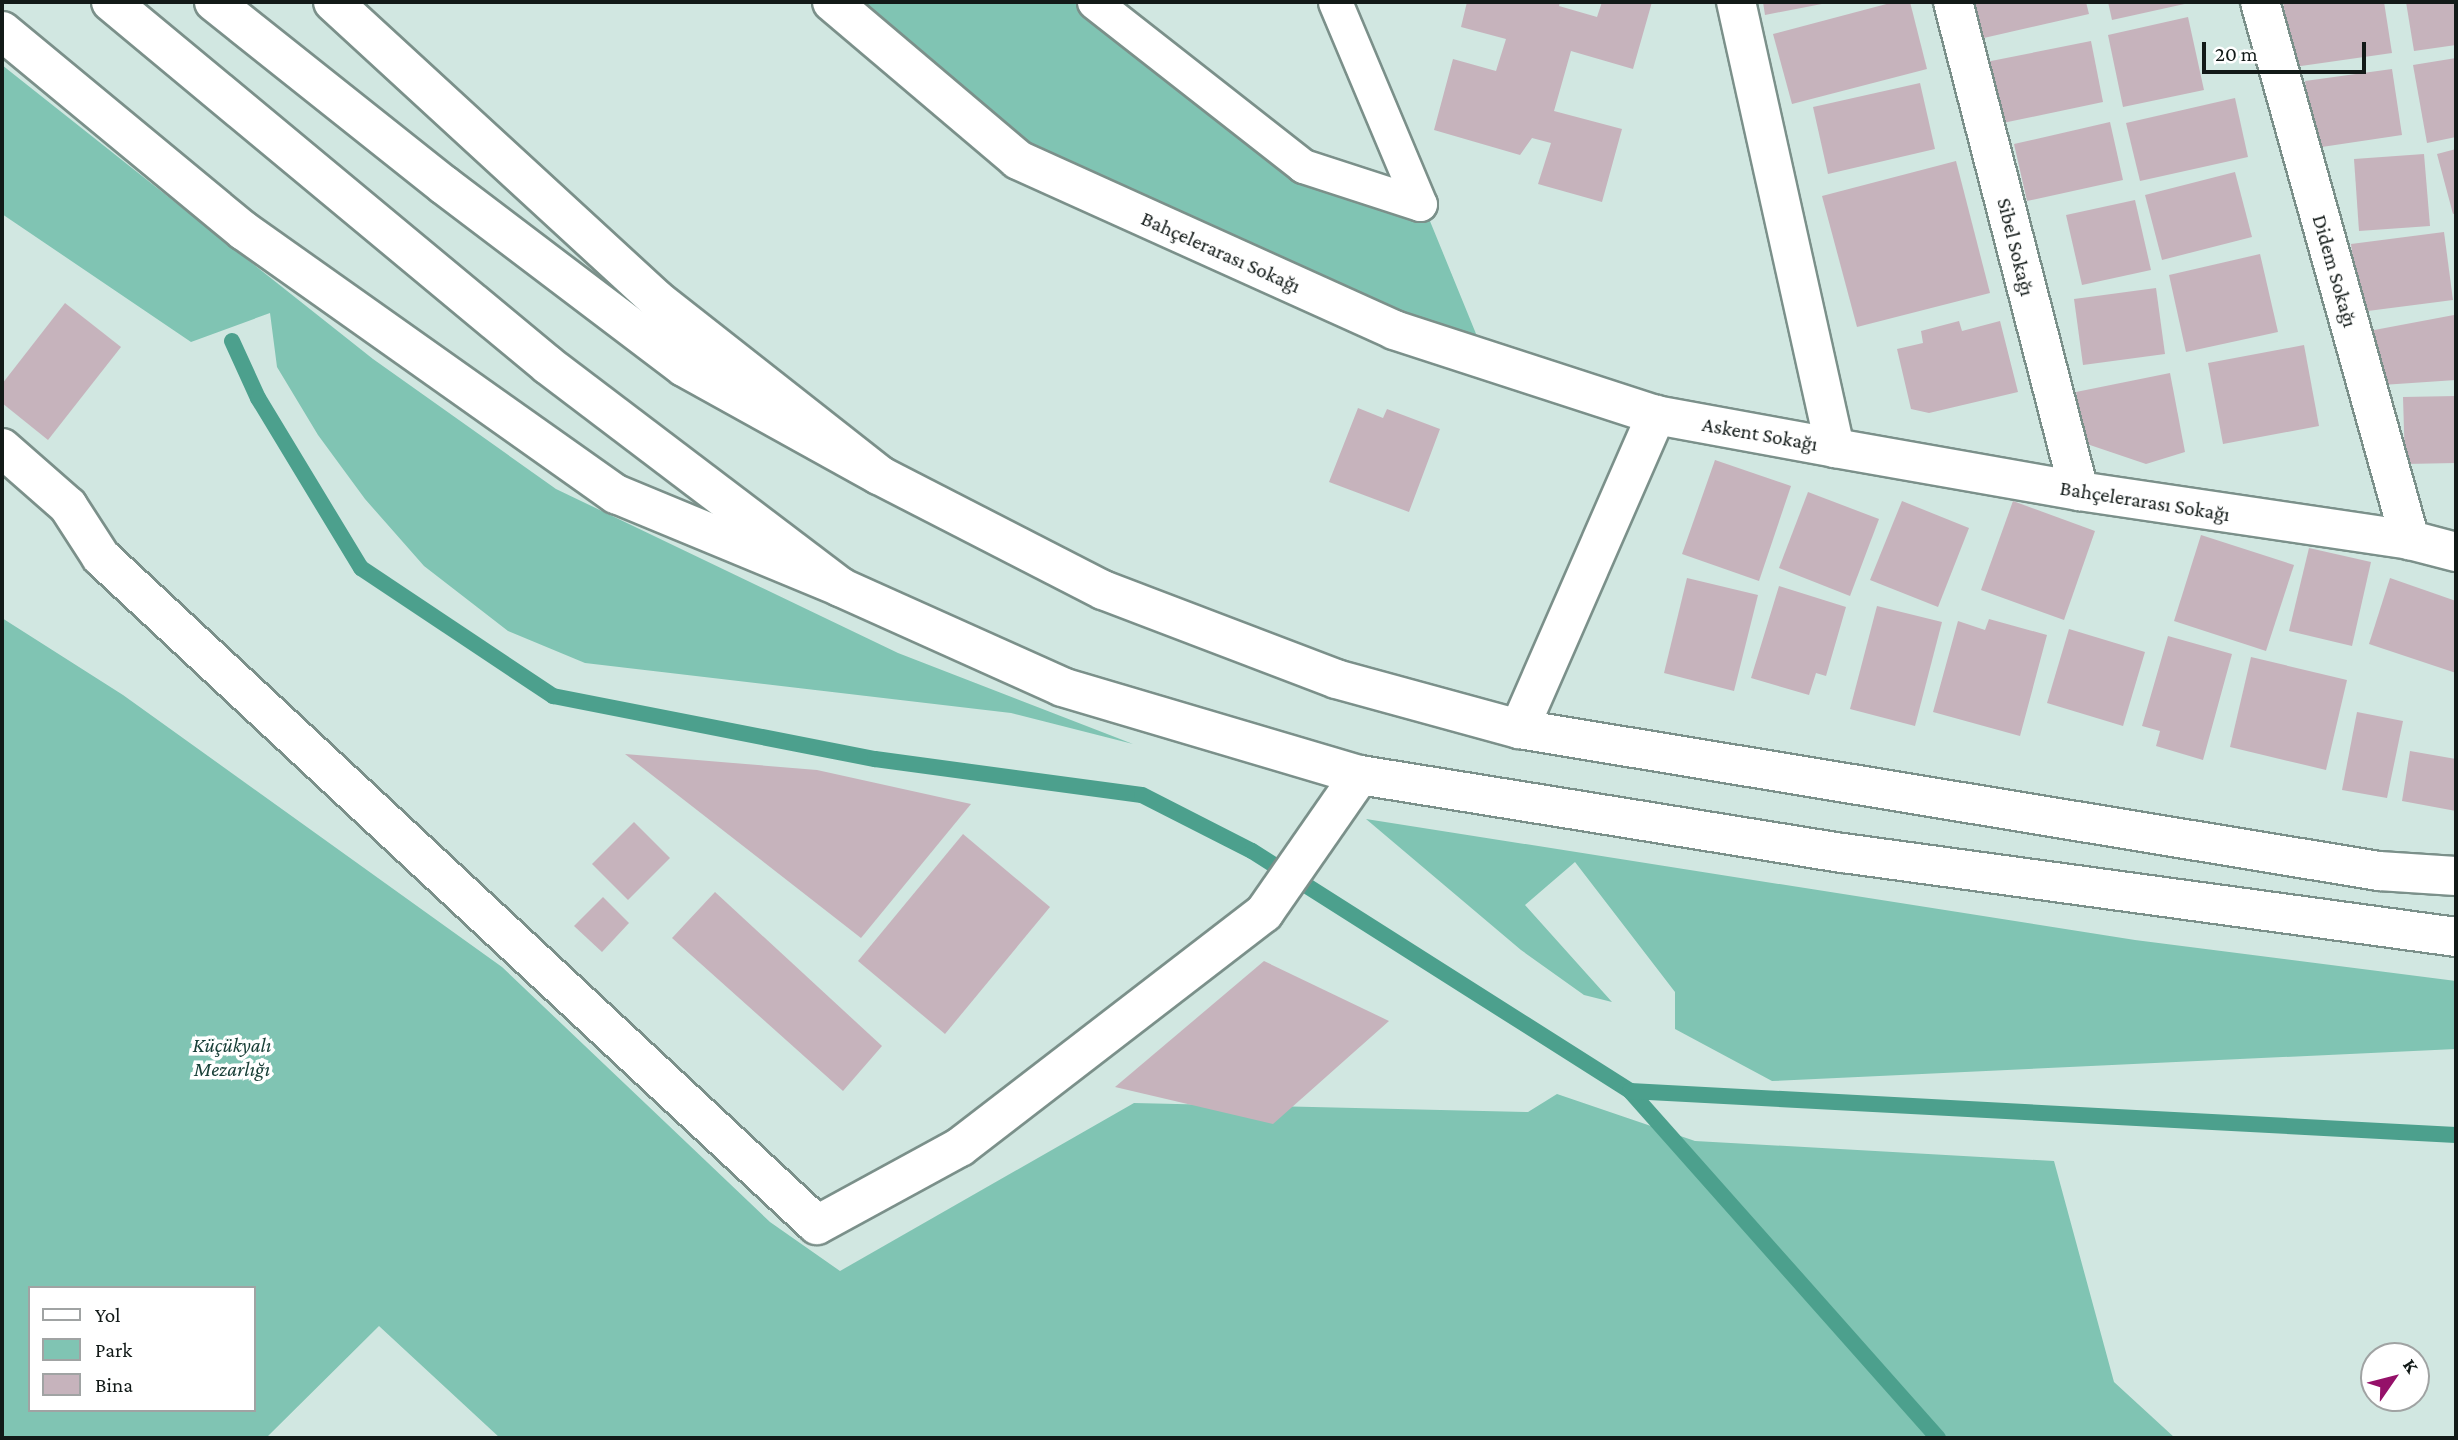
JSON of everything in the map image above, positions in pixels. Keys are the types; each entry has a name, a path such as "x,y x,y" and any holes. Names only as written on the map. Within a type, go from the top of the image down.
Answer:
{"main road":[{"path":"111,2 548,365 840,587"},
{"path":"214,2 444,186 684,367 879,475 1103,590 1336,679 1519,729 2379,872 2456,876"},
{"path":"333,2 657,300 879,475"},
{"name":"Bahçelerarası Sokağı","path":"832,2 1018,160 1394,330 1656,415"},
{"name":"Askent Sokağı","path":"1656,415 1835,448 1736,2"},
{"name":"Sibel Sokağı","path":"1953,2 2079,491"},
{"name":"Didem Sokağı","path":"2260,2 2410,540"},
{"path":"2,32 244,230 616,494 840,587 1062,687 1360,775 1843,853 2456,937"},
{"path":"1519,729 1656,415"},
{"path":"2,448 68,506 101,557 817,1225 960,1147 1269,906 1360,775"},
{"name":"Bahçelerarası Sokağı","path":"1835,448 2079,491 2410,540 2456,552"}],"lane":[{"path":"1094,2 1303,166 1420,204 1335,2"}],"green space":[{"path":"861,2 1094,2 1303,166 1423,204 1490,368 1018,160"},
{"path":"2,65 373,359 556,489 898,653 1133,744 1011,713 585,663 508,631 424,566 365,499 318,435 277,367 270,313 191,342 2,214"},
{"name":"Küçükyalı Mezarlığı","path":"2,618 123,695 502,967 770,1222 840,1271 1134,1103 1528,1112 1557,1094 1695,1141 2054,1161 2114,1382 2175,1438 500,1438 379,1326 266,1438 2,1438"},
{"path":"1366,819 2135,940 2456,981 2456,1049 1772,1081 1675,1029 1675,992 1575,862 1525,905 1612,1002 1584,995 1521,950"}],"building":[{"path":"1467,2 1560,2 1559,6 1597,17 1602,2 1652,2 1633,69 1571,51 1554,111 1622,129 1602,202 1538,184 1551,143 1532,138 1520,155 1434,130 1453,59 1496,71 1506,39 1461,27"},
{"path":"1763,2 1827,2 1827,3 1765,15"},
{"path":"1894,2 1910,2 1927,69 1792,104 1773,34"},
{"path":"1966,2 2086,2 2089,14 1975,40"},
{"path":"2108,2 2189,2 2189,3 2112,20"},
{"path":"2283,2 2384,2 2392,53 2294,67"},
{"path":"2406,2 2456,2 2456,45 2414,51"},
{"path":"2188,17 2204,90 2123,107 2108,35"},
{"path":"2091,41 2103,102 1998,124 1986,62"},
{"path":"2456,58 2456,137 2427,143 2413,65"},
{"path":"2392,69 2402,135 2315,148 2305,81"},
{"path":"1920,83 1935,149 1828,174 1813,107"},
{"path":"2235,98 2248,157 2140,181 2126,123"},
{"path":"2110,122 2123,180 2027,201 2014,144"},
{"path":"2456,149 2456,213 2453,214 2437,154"},
{"path":"2424,154 2430,226 2359,231 2354,159"},
{"path":"1956,161 1990,293 1857,327 1822,196"},
{"path":"2235,172 2252,237 2162,260 2145,195"},
{"path":"2135,200 2151,270 2082,285 2066,215"},
{"path":"2444,232 2453,300 2360,312 2351,244"},
{"path":"2260,254 2278,332 2186,352 2169,275"},
{"path":"2156,288 2165,354 2083,365 2074,299"},
{"path":"65,303 121,347 48,440 2,403 2,384"},
{"path":"2454,315 2456,380 2382,385 2369,331"},
{"path":"1959,321 1962,331 2000,321 2018,392 1929,413 1911,409 1897,349 1923,343 1921,331"},
{"path":"2304,345 2319,426 2223,444 2208,363"},
{"path":"2170,373 2185,452 2146,464 2084,443 2076,392"},
{"path":"2456,396 2456,463 2405,464 2403,397"},
{"path":"1358,408 1383,418 1387,409 1440,429 1409,512 1329,482"},
{"path":"1715,460 1791,486 1759,581 1682,554"},
{"path":"1808,492 1879,519 1850,596 1779,568"},
{"path":"1902,501 1969,528 1938,607 1870,580"},
{"path":"2013,501 2095,531 2064,620 1981,590"},
{"path":"2201,535 2294,565 2266,651 2174,621"},
{"path":"2309,548 2371,562 2352,646 2289,631"},
{"path":"1687,578 1758,595 1734,691 1664,673"},
{"path":"2390,578 2456,601 2456,673 2369,644"},
{"path":"1779,586 1846,607 1826,676 1816,673 1809,695 1751,678"},
{"path":"1877,606 1942,622 1915,726 1850,709"},
{"path":"1989,619 2047,635 2020,736 1933,712 1958,621 1985,630"},
{"path":"2069,629 2145,652 2123,726 2047,703"},
{"path":"2168,636 2232,654 2203,760 2156,746 2160,731 2142,726"},
{"path":"2251,657 2347,680 2326,770 2230,747"},
{"path":"2357,712 2403,721 2387,798 2342,790"},
{"path":"2410,751 2456,759 2456,811 2402,801"},
{"path":"625,754 817,770 971,804 861,938"},
{"path":"634,822 670,858 628,900 592,864"},
{"path":"963,834 1050,907 945,1034 858,961"},
{"path":"715,892 882,1046 843,1091 672,938"},
{"path":"603,897 629,923 602,952 574,926"},
{"path":"1264,961 1389,1021 1273,1124 1115,1087"}],"waterway":[{"path":"232,341 258,398 361,568 553,696 875,759 1142,795 1252,851 1630,1091 1938,1438"},
{"path":"1630,1091 2456,1135"}]}
